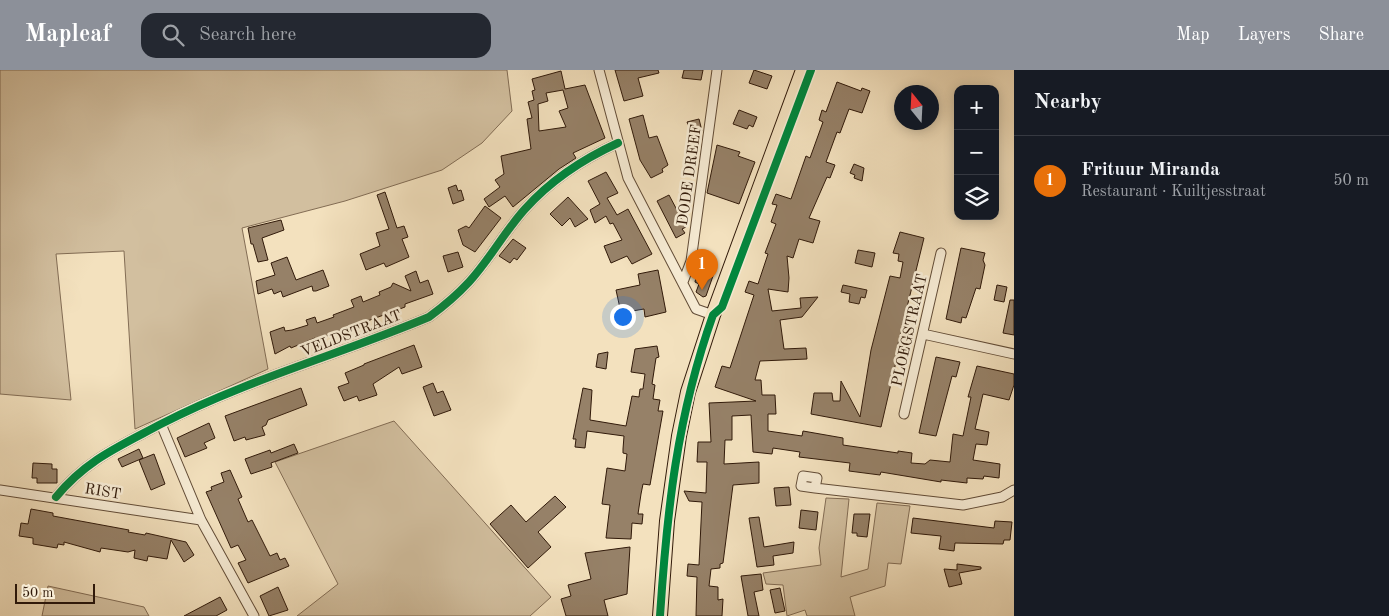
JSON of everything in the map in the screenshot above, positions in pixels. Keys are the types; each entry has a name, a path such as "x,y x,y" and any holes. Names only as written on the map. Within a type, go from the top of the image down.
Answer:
{"main road":[{"path":"660,616 666,521 679,436 691,382 713,315 803,70"}],"street":[{"path":"599,70 628,178 696,309 713,315"},
{"name":"DODE DREEF","path":"683,282 691,261 717,70"},
{"name":"VELDSTRAAT","path":"56,497 79,472 109,450 208,401 429,317 453,299 470,281 514,222 550,185 589,156 618,143"},
{"name":"PLOEGSTRAAT","path":"904,414 940,253"},
{"path":"923,334 1014,354"},
{"path":"161,424 201,520 254,616"},
{"path":"815,488 963,505 1002,497 1014,490"},
{"name":"RIST","path":"0,490 201,520"}],"shaded area":[{"path":"0,70 507,70 512,111 482,143 442,170 345,201 242,228 268,369 135,429 124,251 56,254 71,400 0,394"},
{"path":"394,421 551,597 530,616 297,616 338,584 275,462"},
{"path":"826,498 849,499 841,577 868,569 877,503 910,506 901,564 888,563 885,586 850,597 855,616 807,616 805,610 787,616 783,585 766,584 763,573 821,565 819,548"},
{"path":"48,586 144,607 149,616 42,616"}],"building":[{"path":"615,70 658,70 659,73 638,78 643,96 624,101"},
{"path":"684,70 703,70 701,80 682,78"},
{"path":"754,70 772,76 767,89 749,83"},
{"path":"561,71 565,89 585,85 605,138 573,153 576,158 559,169 513,207 505,196 489,207 484,199 500,187 495,180 504,174 501,156 531,149 527,119 532,118 528,102 534,100 532,91 535,90 532,79","holes":["563,90 568,108 559,111 566,127 539,131 538,104 548,101 546,93"]},
{"path":"837,82 861,91 862,88 870,91 862,113 849,109 840,133 837,132 826,162 835,165 830,178 827,177 809,218 820,221 813,243 799,239 793,258 787,256 788,292 768,289 772,311 801,308 800,298 818,297 802,317 780,320 784,349 806,348 807,359 760,361 755,380 761,380 762,395 775,395 776,414 768,414 768,431 802,436 803,431 843,438 843,445 898,453 898,451 912,453 911,463 925,464 930,460 950,462 953,434 963,436 971,397 968,397 977,366 1014,374 1014,385 1009,400 983,394 975,429 989,432 987,445 976,444 973,460 1000,464 999,478 984,476 983,479 967,478 967,483 941,480 941,482 881,472 880,475 849,471 850,463 799,457 800,452 773,448 772,454 753,452 751,415 732,416 732,440 725,440 724,464 759,462 759,483 733,485 723,563 720,564 720,568 711,569 709,586 718,587 718,600 723,599 722,616 696,616 697,577 687,576 688,564 699,565 702,502 689,501 684,491 706,493 707,462 697,462 698,442 711,442 709,403 756,401 715,387 722,366 730,368 754,295 745,292 749,281 758,284 768,254 765,253 776,224 771,222 777,205 772,204 776,194 791,199 806,156 810,158 823,122 819,120 822,110 826,112"},
{"path":"739,110 757,117 753,127 749,125 747,129 733,124"},
{"path":"643,115 649,138 657,136 668,165 662,169 663,172 651,178 640,160 629,119"},
{"path":"699,119 702,131 692,134 687,122"},
{"path":"717,145 740,152 738,156 755,162 739,204 707,193"},
{"path":"854,164 864,168 862,181 854,178 855,175 850,173"},
{"path":"606,172 618,193 607,198 617,215 628,209 652,254 632,264 627,256 611,263 604,246 622,240 613,223 610,224 606,216 595,223 590,210 600,204 588,181"},
{"path":"456,185 458,191 461,190 464,200 453,204 448,188"},
{"path":"385,192 397,228 404,226 408,237 402,239 409,257 386,267 384,263 366,270 360,254 380,246 376,233 389,229 377,195"},
{"path":"669,195 686,227 682,229 685,233 676,238 657,201"},
{"path":"568,197 588,219 575,227 570,218 562,226 550,214"},
{"path":"485,206 501,218 475,252 463,245 458,230 466,226 469,228"},
{"path":"281,220 284,230 262,238 268,260 258,262 253,244 251,244 248,228"},
{"path":"900,232 924,238 897,348 899,349 881,427 811,414 814,393 832,393 833,401 840,401 841,381 860,417 871,350 890,276 900,278 903,262 898,261 899,254 893,253"},
{"path":"513,239 526,248 517,260 514,258 510,263 499,256"},
{"path":"961,248 985,253 983,260 985,265 980,289 976,288 966,318 962,317 961,323 946,319"},
{"path":"858,250 875,253 872,267 855,263"},
{"path":"458,252 463,267 448,272 443,256"},
{"path":"287,257 296,280 323,270 329,286 313,291 312,286 283,297 281,291 274,294 272,289 258,294 256,281 275,275 271,263"},
{"path":"698,268 714,273 706,296 703,297 696,292 699,284 695,282"},
{"path":"658,270 666,312 645,317 644,309 621,313 616,290 640,285 638,274"},
{"path":"416,271 420,283 428,280 433,294 405,304 405,307 316,340 315,338 291,348 290,346 275,354 270,332 284,327 285,331 308,325 306,320 315,317 317,323 334,317 333,315 354,307 351,300 361,296 363,302 380,295 379,292 391,287 393,283 411,291 405,276"},
{"path":"843,285 867,290 865,298 861,297 859,304 849,302 850,294 841,292"},
{"path":"997,285 1007,287 1004,302 994,300"},
{"path":"1010,300 1014,300 1014,335 1003,333"},
{"path":"414,345 422,367 402,374 399,367 373,384 377,395 359,401 357,396 344,401 338,387 349,383 345,373"},
{"path":"657,346 659,357 656,358 652,384 655,385 653,399 660,400 658,411 663,411 650,485 643,484 641,494 638,514 643,514 642,524 632,523 631,539 606,538 610,505 602,504 607,468 625,471 627,454 623,453 624,436 587,431 585,448 575,447 576,439 573,439 583,388 592,390 590,420 626,426 632,396 639,397 640,389 643,389 645,374 631,372 635,349"},
{"path":"608,352 606,369 596,367 598,354"},
{"path":"936,357 960,362 956,377 952,376 936,436 919,433"},
{"path":"433,383 437,393 443,391 451,410 434,416 423,387"},
{"path":"301,388 307,405 268,420 266,425 262,427 265,435 246,440 245,437 234,441 225,416"},
{"path":"209,423 215,438 204,443 207,448 185,457 177,438"},
{"path":"294,444 298,453 271,463 272,467 251,474 245,459 270,450 271,453"},
{"path":"139,449 143,458 122,467 118,459"},
{"path":"154,454 165,484 151,490 139,460"},
{"path":"33,463 52,464 52,469 57,469 57,483 37,483 37,478 32,478"},
{"path":"230,470 242,497 238,499 248,522 252,520 270,556 277,553 280,560 285,558 289,566 248,583 238,563 246,560 238,545 231,548 206,492 212,490 211,487 224,482 221,473"},
{"path":"789,487 791,505 776,506 774,488"},
{"path":"555,496 566,507 538,532 551,547 528,568 490,524 511,505 526,522"},
{"path":"31,509 53,513 53,516 129,530 128,532 145,535 146,533 186,542 194,555 184,562 171,540 167,559 148,556 147,561 134,558 135,550 128,552 101,548 100,552 64,542 64,545 58,544 57,548 33,544 33,538 19,536 21,523 28,524"},
{"path":"801,510 818,512 816,530 799,528"},
{"path":"854,514 870,514 867,537 857,536 857,533 852,533"},
{"path":"759,517 764,547 794,542 793,553 773,556 774,565 757,567 749,518"},
{"path":"913,518 994,528 995,521 1012,522 1010,540 1004,540 1003,544 955,543 954,551 939,549 941,536 911,533"},
{"path":"630,547 627,594 604,600 608,616 566,616 561,599 571,596 568,585 591,579 585,553"},
{"path":"957,564 981,567 981,569 959,573 962,584 949,587 944,569 957,570"},
{"path":"761,574 763,590 754,592 759,616 748,616 741,576"},
{"path":"278,587 288,610 269,616 260,596"},
{"path":"780,588 785,611 775,613 770,590"},
{"path":"220,597 227,610 216,616 184,616"}],"cycle path":[{"path":"660,616 670,501 682,427 701,353 713,315 722,307 811,70"},
{"path":"56,497 79,473 104,455 193,408 429,317 469,282 535,198 580,163 618,143"}],"place":[{"name":"Frituur Miranda","path":"702,290"}]}
